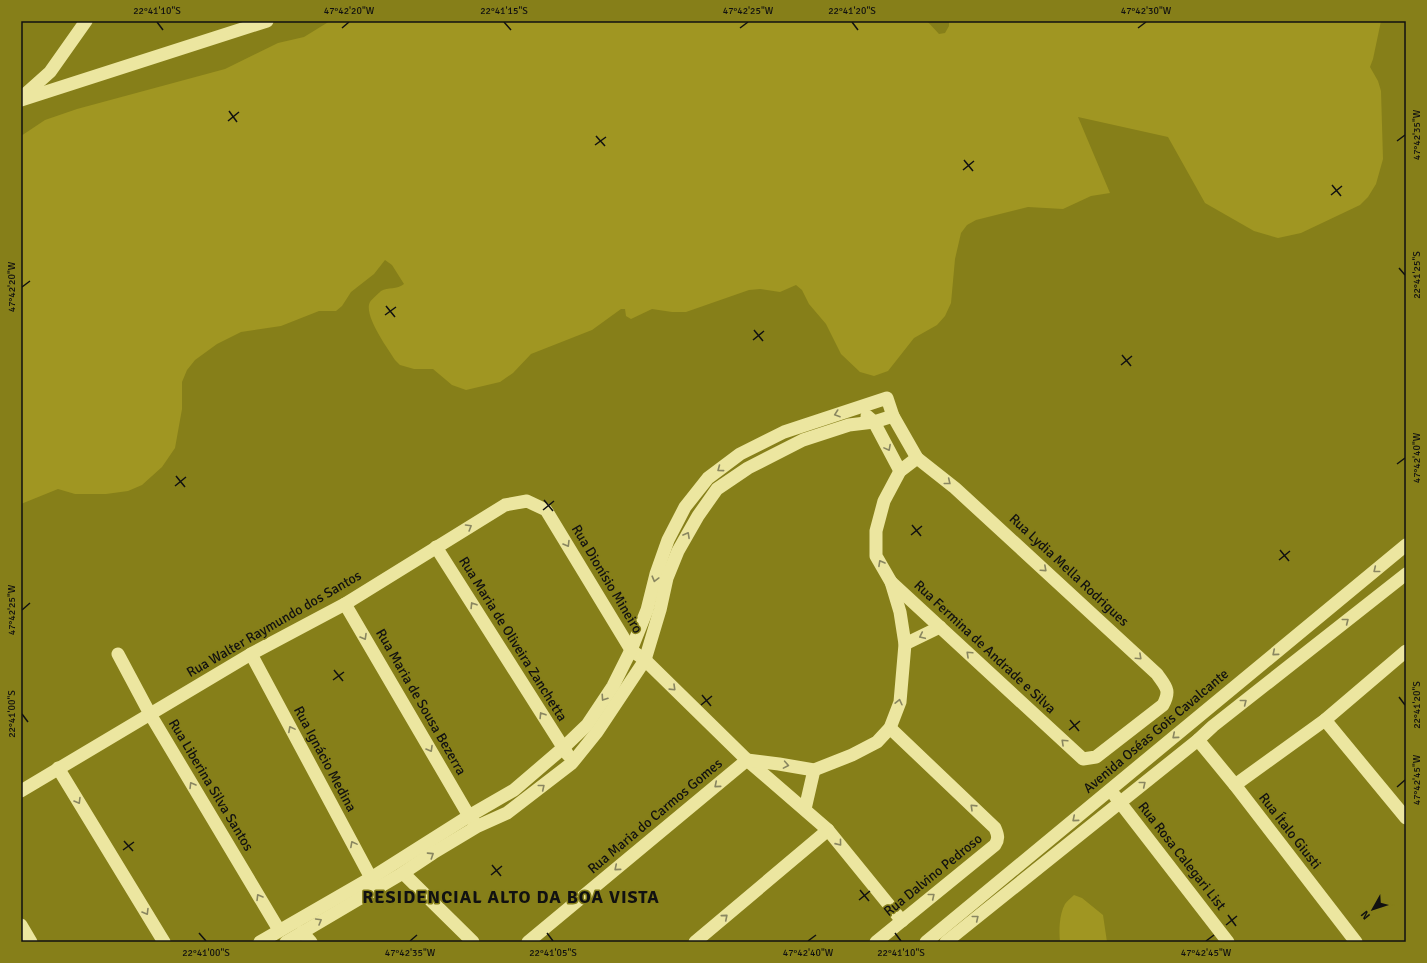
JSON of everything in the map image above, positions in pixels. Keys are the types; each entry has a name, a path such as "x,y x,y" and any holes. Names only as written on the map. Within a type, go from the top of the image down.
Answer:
{"street":[{"path":"21,99 50,72 86,21"},
{"path":"21,99 267,21"},
{"name":"Rua Lydia Mella Rodrigues","path":"856,408 887,398 893,416 917,458 955,488 1076,598 1157,674 1166,687 1168,696 1163,705 1096,757"},
{"path":"286,942 403,873 433,853 514,790 563,748 587,725 613,686 632,650 647,610 656,574 668,540 685,507 708,478 740,454 784,432 856,408 874,422 900,471"},
{"path":"260,942 474,821 507,813 572,763 597,732 645,660 660,610 667,578 698,516 717,489 748,468 804,440 850,425 874,422 893,416"},
{"path":"747,760 814,770 852,755 877,742 890,728 900,702 905,644 900,612 891,582 876,556 876,531 884,502 900,471 917,458"},
{"name":"Rua Walter Raymundo dos Santos","path":"21,791 250,654 344,604 505,505 527,501 546,510"},
{"name":"Rua Dionísio Mineiro","path":"546,510 632,650 645,660 747,760 828,830 902,921"},
{"name":"Avenida Oséas Gois Cavalcante","path":"926,942 1406,545"},
{"name":"Rua Maria de Oliveira Zanchetta","path":"436,547 572,763"},
{"path":"946,942 1214,726 1406,574"},
{"name":"Rua Fermina de Andrade e Silva","path":"891,582 1083,759 1096,757"},
{"name":"Rua Maria de Sousa Bezerra","path":"344,604 474,821"},
{"path":"905,644 940,628"},
{"path":"1235,785 1325,720 1406,652"},
{"name":"Rua Liberina Silva Santos","path":"118,654 150,714 279,930"},
{"name":"Rua Ignácio Medina","path":"250,654 371,878"},
{"path":"1325,720 1406,818"},
{"name":"Rua Dalvino Pedroso","path":"876,942 995,845 998,840 998,834 995,828 890,728"},
{"name":"Rua Ítalo Giusti","path":"1198,740 1235,785 1356,942"},
{"name":"Rua Maria do Carmos Gomes","path":"528,942 747,760"},
{"path":"58,768 164,942"},
{"path":"805,809 814,770"},
{"name":"Rua Rosa Calegari List","path":"1110,790 1228,942"},
{"path":"695,942 828,830"},
{"path":"403,873 473,942"},
{"path":"21,925 31,942"},
{"path":"302,932 311,942"}],"shaded area":[{"path":"330,21 927,21 939,34 945,33 949,26 949,21 1381,21 1370,67 1378,81 1381,91 1383,159 1376,184 1368,197 1360,205 1301,233 1278,238 1254,231 1205,203 1168,137 1078,117 1110,193 1091,196 1063,209 1028,207 976,220 967,225 961,233 955,259 951,303 945,316 937,325 914,338 888,371 874,376 860,372 841,354 826,324 809,304 802,290 796,285 780,292 760,289 749,290 686,312 672,312 652,309 631,319 626,316 625,309 621,309 592,330 531,354 513,373 500,382 466,390 452,385 433,369 414,369 400,365 395,360 377,332 370,315 370,302 381,291 404,284 392,265 385,260 374,274 351,292 342,306 336,311 319,311 281,326 241,332 217,344 195,360 187,370 182,382 182,409 175,448 162,467 142,485 128,491 106,494 75,494 58,489 21,504 21,136 45,120 77,109 225,69 278,43 304,37"},
{"path":"1074,895 1082,898 1103,915 1107,942 1060,942 1062,913 1065,904"}],"district":[{"name":"RESIDENCIAL ALTO DA BOA VISTA","path":"511,897"}]}
